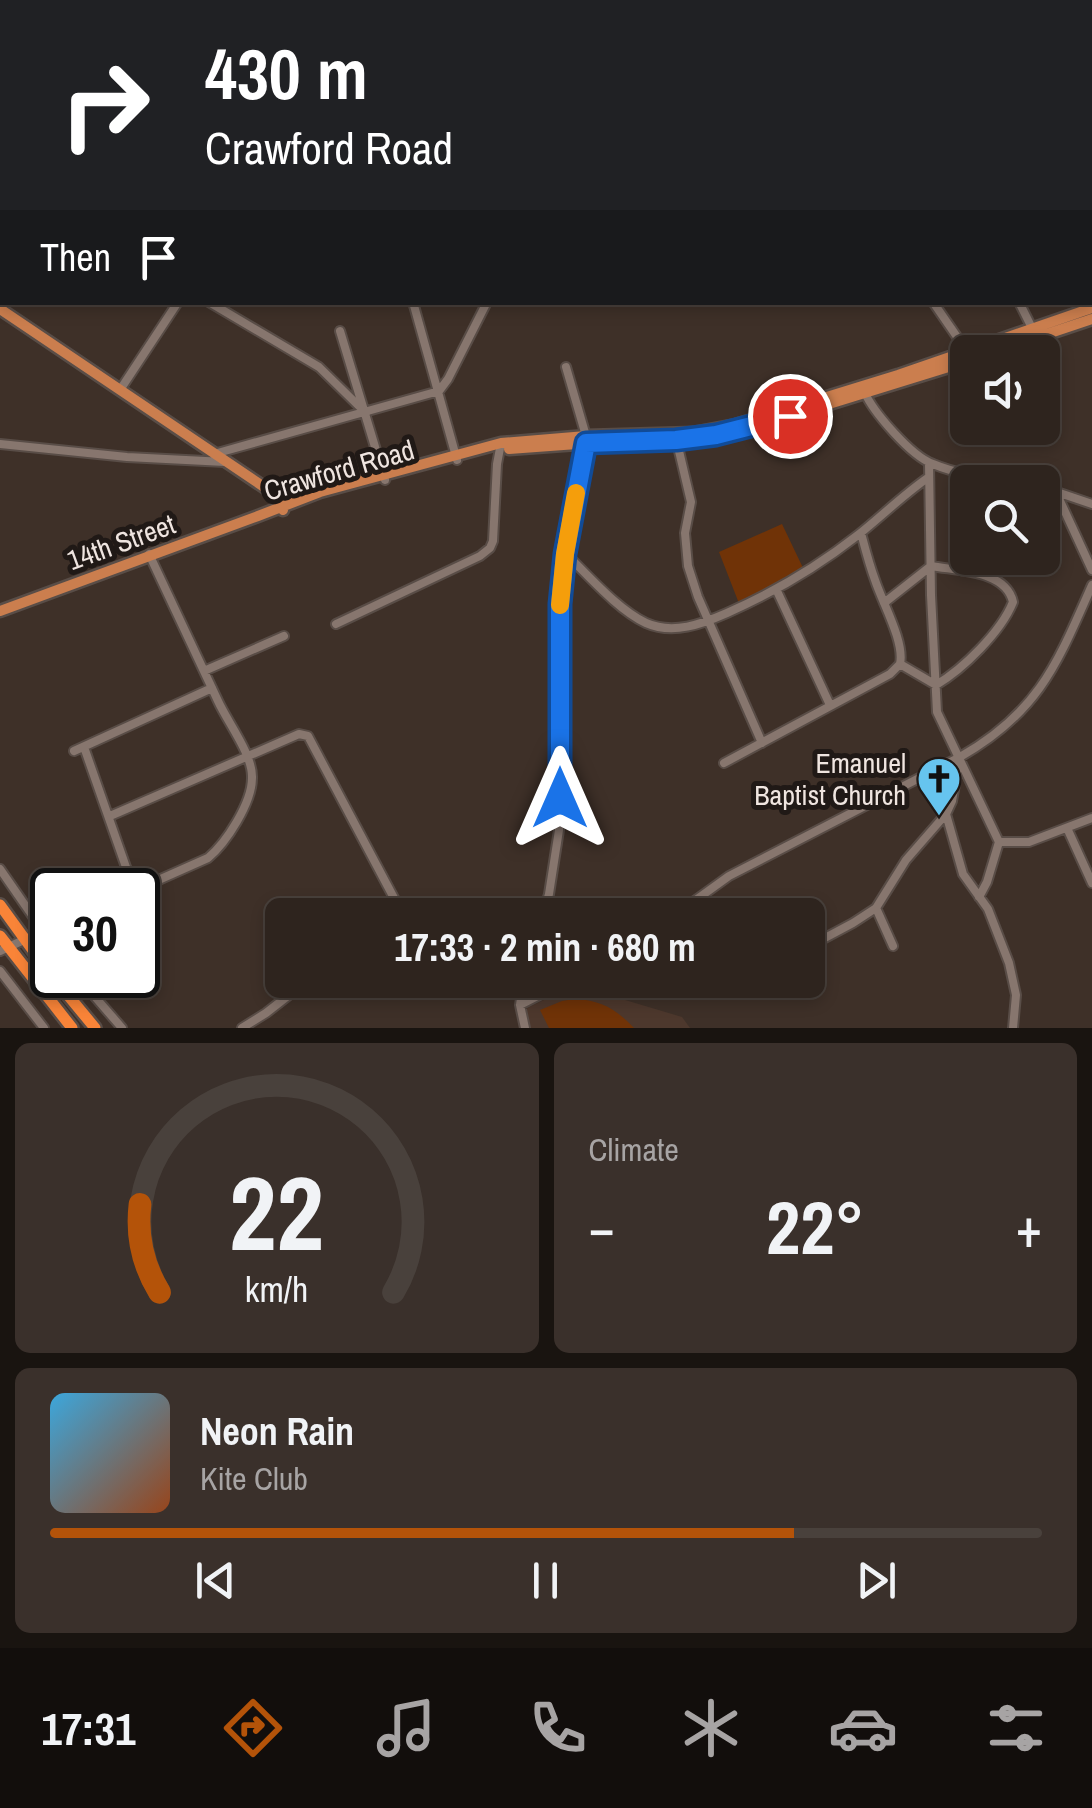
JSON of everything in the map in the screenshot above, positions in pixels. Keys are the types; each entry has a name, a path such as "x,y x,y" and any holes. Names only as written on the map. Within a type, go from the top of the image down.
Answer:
{"highway":[{"path":"0,905 95,1028"},
{"path":"0,936 4,949 72,1028"}],"main road":[{"path":"1031,335 1092,308"},
{"path":"0,309 271,493 281,508"},
{"path":"1029,335 1092,319"},
{"path":"864,390 950,361"},
{"name":"Crawford Road","path":"258,516 264,517 297,499 500,446 716,435 864,390"},
{"name":"Crawford Road","path":"281,508 384,477"},
{"path":"258,484 281,508"},
{"path":"258,484 262,497 258,516"},
{"path":"271,493 297,499"},
{"name":"14th Street","path":"0,611 258,516"}],"street":[{"path":"120,390 176,305"},
{"path":"213,305 319,368 366,413"},
{"path":"414,305 457,457"},
{"path":"214,454 439,391 485,305"},
{"path":"935,305 953,335"},
{"path":"1021,305 1035,333"},
{"path":"340,331 384,477"},
{"path":"549,898 558,830 560,604 586,440 566,367"},
{"path":"864,390 883,420 928,463 950,469"},
{"path":"676,437 691,502 685,533 688,566 762,743"},
{"path":"0,444 226,462"},
{"path":"336,624 486,553 498,525 500,446"},
{"path":"928,463 938,712 999,842 992,870 979,896"},
{"path":"565,554 646,623 664,628 684,627 709,621 776,591 811,570 929,477"},
{"path":"1060,492 1092,504"},
{"path":"1060,501 1092,570"},
{"path":"724,763 890,674 900,664 901,652 860,532"},
{"path":"150,554 247,756 252,774 251,788 229,835 217,850 208,858 160,879"},
{"path":"884,603 931,566 995,579 1012,596 1008,614 988,639 966,663 936,685"},
{"path":"699,898 729,876 980,745 1006,725 1049,677 1092,585"},
{"path":"776,591 830,705"},
{"path":"204,672 284,636"},
{"path":"900,664 936,685"},
{"path":"74,752 212,688"},
{"path":"110,816 299,734 308,736 394,898"},
{"path":"84,746 128,868"},
{"path":"825,938 876,908 906,860 946,814 960,756"},
{"path":"946,814 963,874 988,909 1014,982 1013,1028"},
{"path":"999,842 1029,842 1092,818"},
{"path":"1067,828 1092,883"},
{"path":"0,869 30,913"},
{"path":"876,908 893,946"},
{"path":"4,949 30,938"},
{"path":"0,971 39,1027"},
{"path":"96,998 122,1028"},
{"path":"242,1028 285,998"},
{"path":"521,998 526,1028"},
{"path":"520,1005 534,998"}],"shaded area":[{"path":"782,524 804,570 740,606 719,552"},
{"path":"548,998 618,998 682,1017 690,1028 531,1028 523,1010"},
{"path":"574,999 607,1007 634,1028 549,1028 540,1010"}],"slow traffic":[{"path":"560,605 576,493"}],"place":[{"name":"Emanuel Baptist Church","path":"939,817"}],"route":[{"path":"560,798 560,604 565,554 586,443 716,435 790,416"}]}
